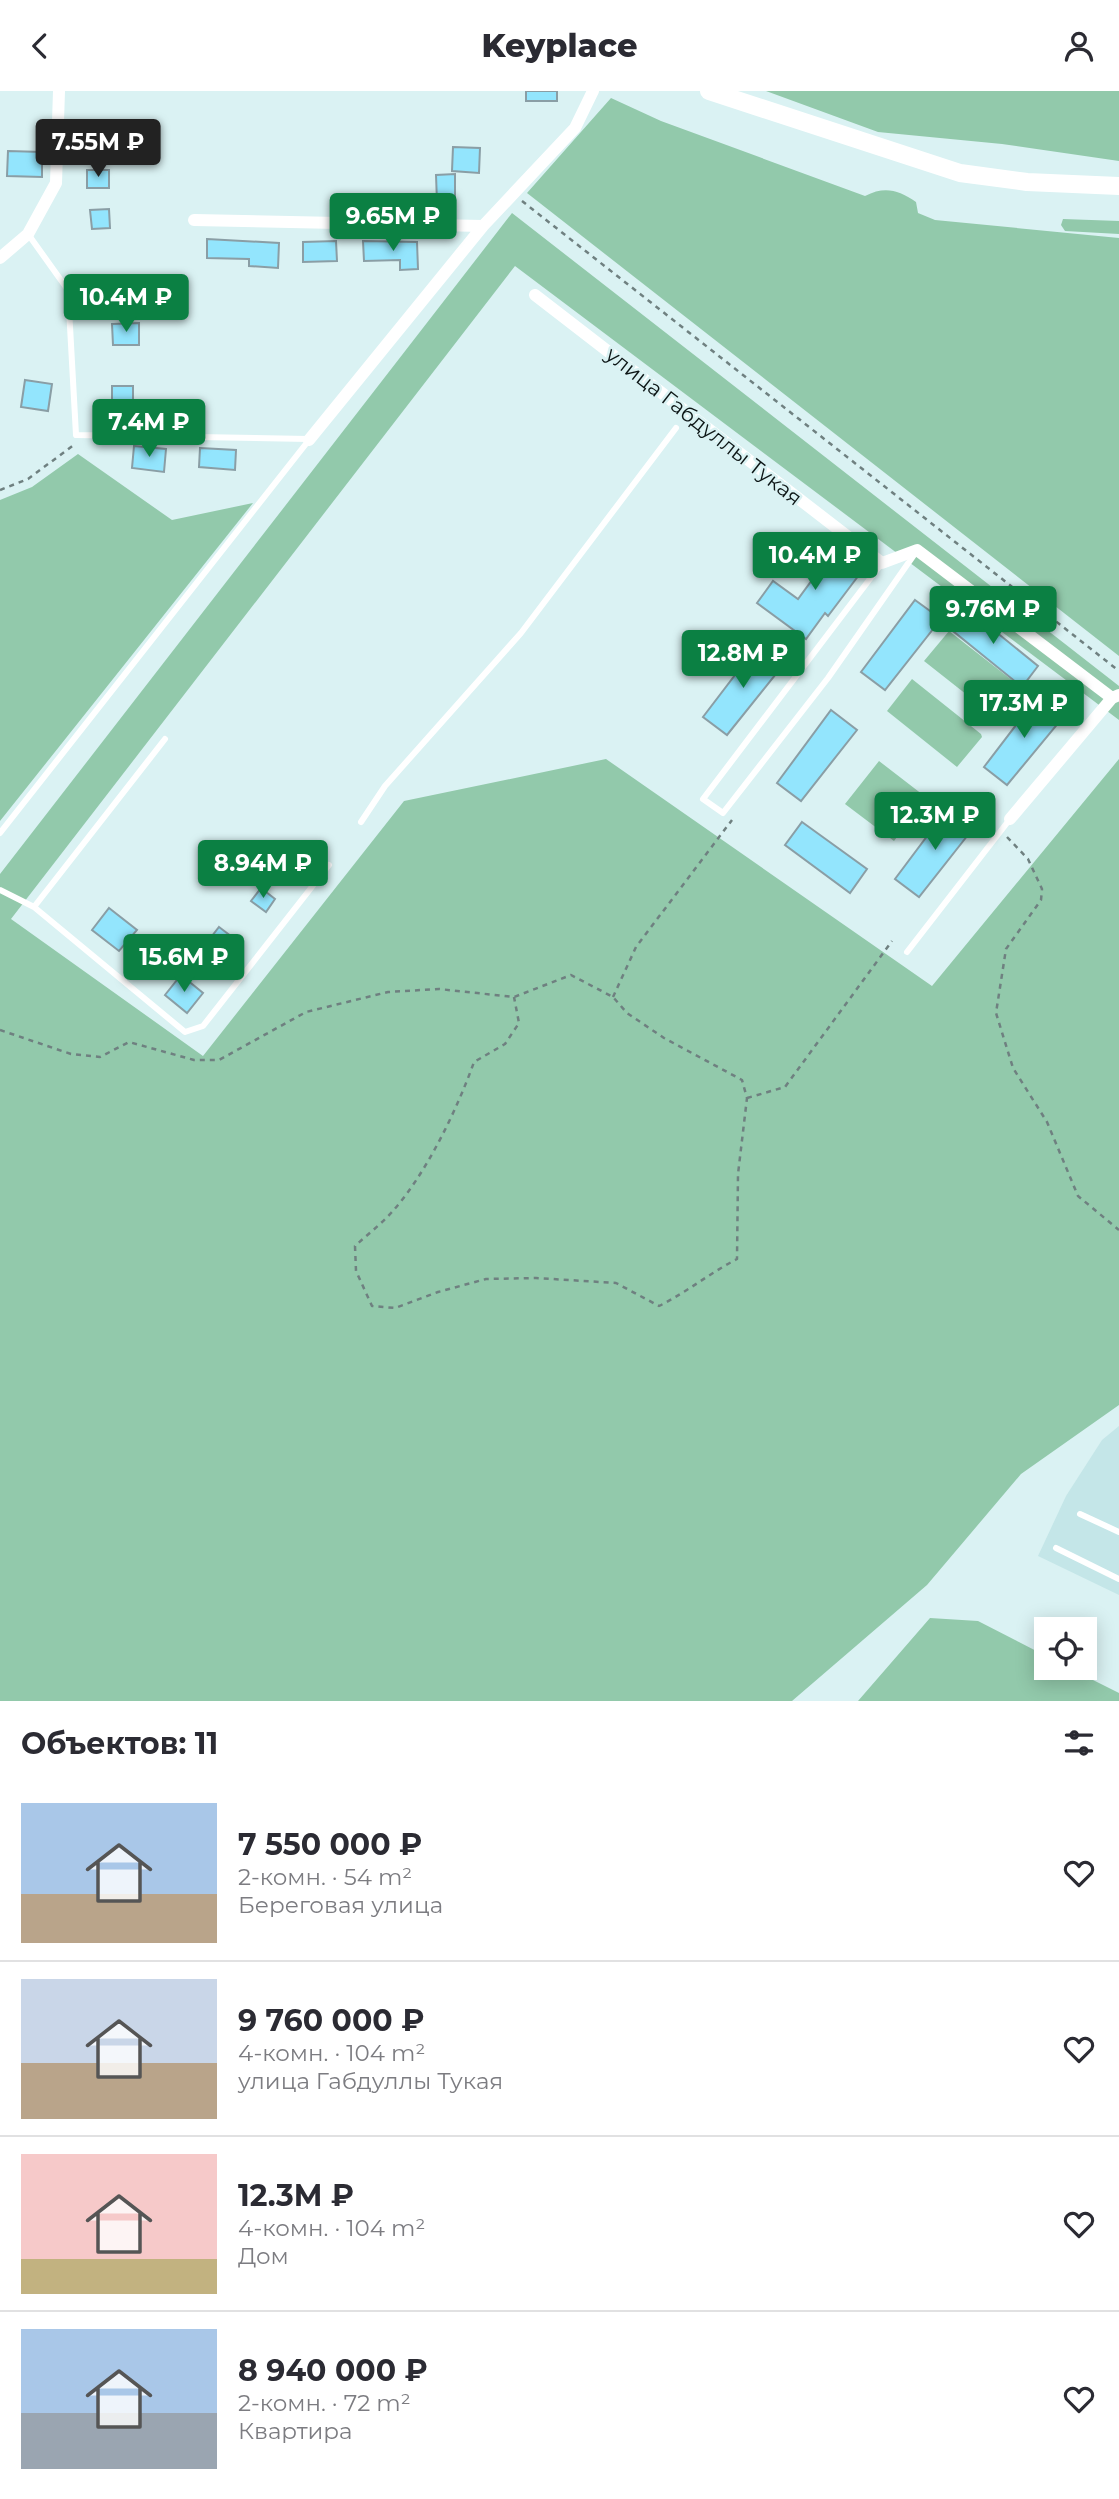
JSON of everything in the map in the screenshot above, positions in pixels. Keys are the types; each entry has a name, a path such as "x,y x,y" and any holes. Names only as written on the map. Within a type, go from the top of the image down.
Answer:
{"street":[{"path":"0,258 29,234 56,183 59,91"},
{"path":"309,439 483,226 575,128 593,91"},
{"path":"709,91 960,173 1027,182 1119,186"},
{"path":"194,220 483,226"},
{"name":"улица Габдуллы Тукая","path":"536,295 882,563"},
{"path":"882,563 917,550 1116,697 1010,819"}],"lane":[{"path":"29,234 68,291 76,435 309,439"},
{"path":"360,822 385,786 521,633 676,428"},
{"path":"0,833 309,439"},
{"path":"882,563 703,799 723,813 828,678 917,550"},
{"path":"34,907 165,739"},
{"path":"907,952 1010,819"},
{"path":"0,890 34,907 186,1032 203,1026 329,865"},
{"path":"1080,1514 1119,1532"},
{"path":"1056,1548 1119,1579"}],"path":[{"path":"513,194 1119,671"},
{"path":"0,490 28,479 76,443 76,435"},
{"path":"613,997 636,947 732,820"},
{"path":"1001,831 1028,859 1042,889 1041,900 1006,949 996,1013 1013,1068 1047,1122 1078,1196 1119,1230"},
{"path":"747,1098 785,1087 891,941"},
{"path":"0,1030 71,1054 100,1058 129,1042 194,1060 219,1060 306,1012 388,992 439,989 514,997 570,975 613,997 627,1013 664,1038 743,1080 747,1098 738,1174 737,1259 705,1275 659,1306 616,1283 499,1279 438,1292 395,1308 372,1306 356,1271 355,1246 391,1213 429,1162 462,1096 474,1062 505,1044 519,1023 514,997"}],"shaded area":[{"path":"1119,1426 1119,1595 1038,1556 1066,1496 1102,1440"}],"green space":[{"path":"766,91 1119,91 1119,161 1002,144 878,132"},
{"path":"611,98 661,121 865,196 885,190 897,192 916,202 918,213 935,220 1119,238 1119,656 527,193"},
{"path":"512,213 1119,686 1119,720 515,266 11,919 203,1056 404,801 606,759 932,986 1119,759 1119,1405 1021,1474 927,1585 792,1701 0,1701 0,874"},
{"path":"1063,219 1119,221 1119,234 1065,231 1061,225"},
{"path":"78,454 172,520 253,503 0,821 0,500 32,487"},
{"path":"949,631 1017,684 1017,690 995,717 924,661"},
{"path":"912,679 981,734 982,737 957,767 887,711"},
{"path":"879,761 927,798 894,841 845,804"},
{"path":"930,1618 978,1621 1034,1650 1034,1680 1093,1680 1119,1693 1119,1701 858,1701"}],"building":[{"path":"526,91 557,91 557,101 526,101"},
{"path":"453,147 480,148 479,173 452,171"},
{"path":"8,151 42,152 42,177 7,176"},
{"path":"87,170 109,170 109,188 87,188"},
{"path":"455,174 455,201 437,202 436,175"},
{"path":"109,209 110,228 92,229 90,210"},
{"path":"207,239 279,243 278,268 249,266 249,259 207,258"},
{"path":"336,241 337,261 303,262 303,242"},
{"path":"363,241 417,242 418,269 400,270 400,260 364,261"},
{"path":"139,323 139,345 113,345 112,324"},
{"path":"25,380 52,384 48,411 21,407"},
{"path":"112,386 133,386 133,415 112,415"},
{"path":"134,446 166,449 164,472 132,468"},
{"path":"200,448 236,450 235,470 199,467"},
{"path":"840,542 868,563 828,616 825,613 806,639 757,603 773,581 798,599"},
{"path":"915,600 941,619 885,690 861,672"},
{"path":"964,606 1038,666 1022,687 948,627"},
{"path":"758,645 784,664 727,735 703,717"},
{"path":"1039,695 1065,715 1007,785 984,767"},
{"path":"831,710 857,730 801,801 777,783"},
{"path":"949,807 975,826 919,897 895,879"},
{"path":"802,822 867,869 850,893 785,845"},
{"path":"261,888 275,899 266,912 251,901"},
{"path":"109,908 137,930 119,951 92,930"},
{"path":"219,927 240,943 226,961 205,945"},
{"path":"181,975 203,993 187,1013 165,995"}]}
